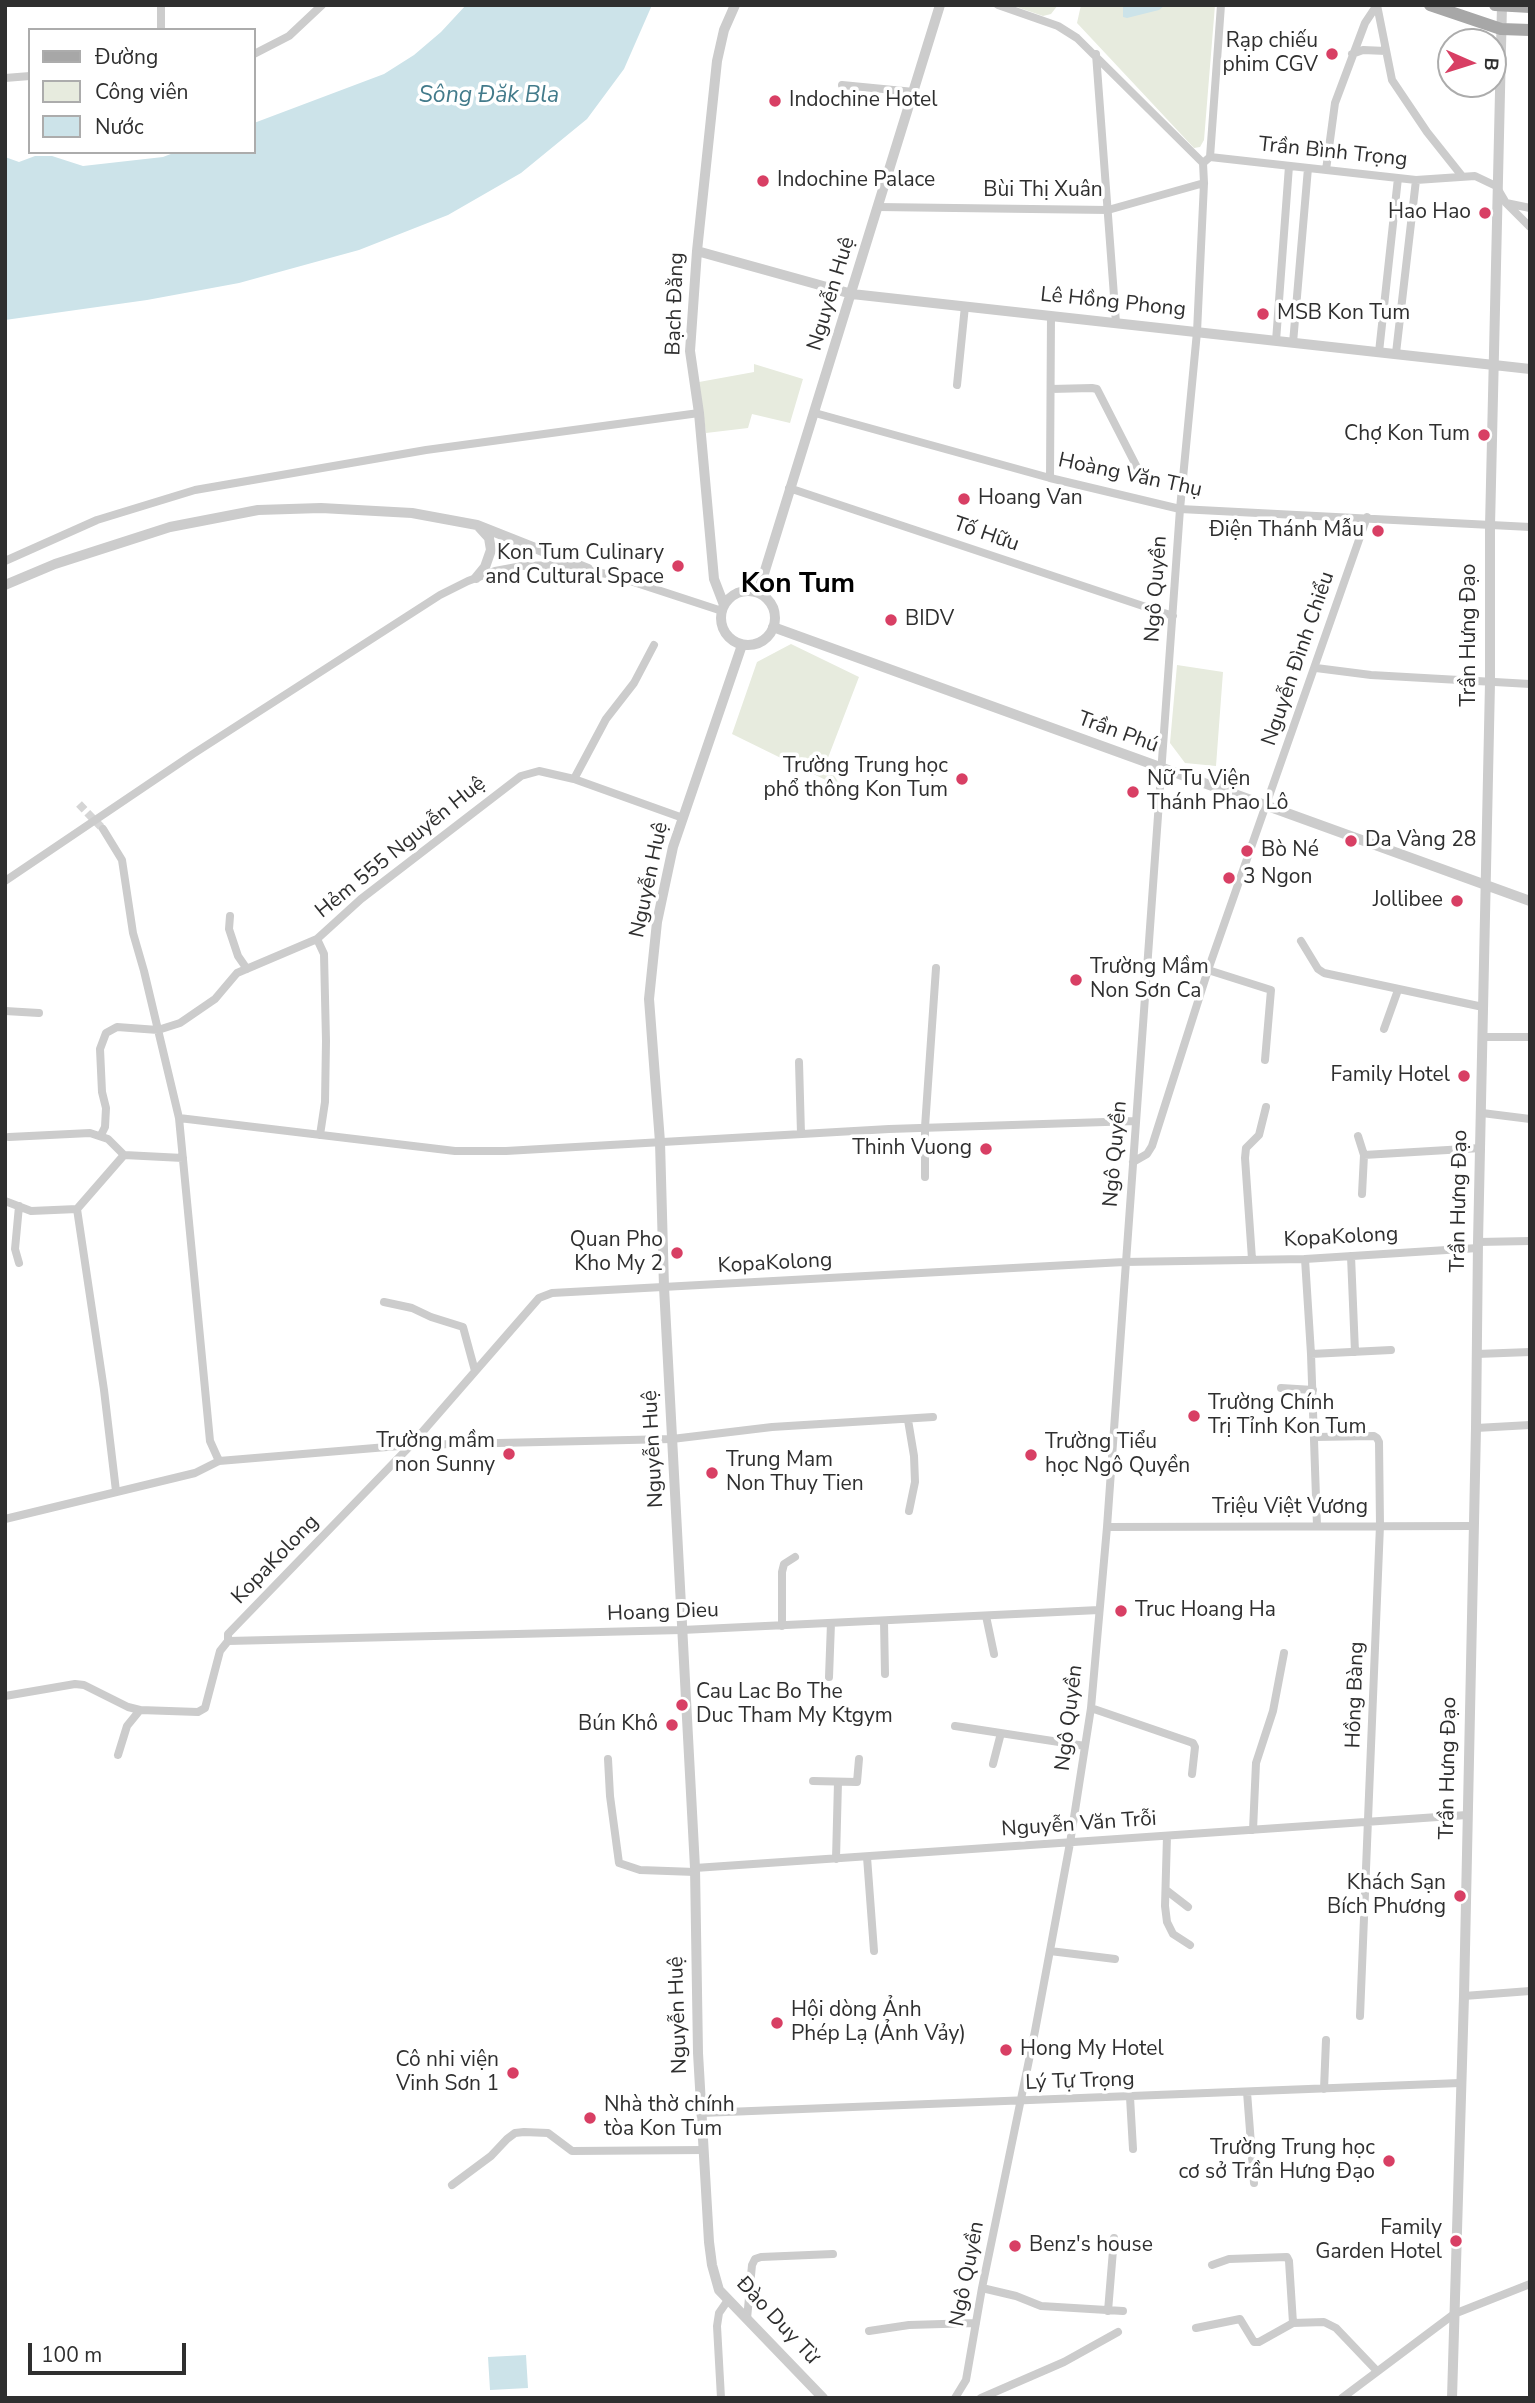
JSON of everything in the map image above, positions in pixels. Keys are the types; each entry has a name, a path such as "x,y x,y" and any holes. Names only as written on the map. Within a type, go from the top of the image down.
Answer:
{"main road":[{"path":"1430,5 1498,28"},
{"path":"1500,6 1530,7"},
{"path":"1507,29 1530,30"}],"street":[{"path":"160,5 161,28"},
{"path":"256,53 289,36 322,5"},
{"name":"Bạch Đằng","path":"723,608 714,579 699,413 690,351 697,251 719,46 735,5"},
{"name":"Nguyễn Huệ","path":"758,593 940,5"},
{"path":"998,5 1058,26 1077,38 1207,160"},
{"name":"Ngô Quyền","path":"955,2398 966,2380 1050,1951 1091,1708 1107,1527 1180,509 1197,332 1204,184 1221,5"},
{"path":"1326,170 1335,103 1365,23 1377,5"},
{"name":"Trần Bình Trọng","path":"1377,5 1392,80 1427,132 1462,176"},
{"name":"Trần Hưng Đạo","path":"1500,6 1501,28"},
{"path":"1352,54 1363,50 1385,51"},
{"path":"1096,54 1116,323"},
{"path":"5,78 28,76"},
{"path":"842,85 914,92"},
{"name":"Trần Hưng Đạo","path":"1452,2398 1464,1996 1484,1037 1499,98"},
{"name":"Trần Bình Trọng","path":"1207,160 1416,180 1475,176 1496,186"},
{"path":"1276,341 1289,166"},
{"path":"1293,343 1308,168"},
{"path":"1379,352 1398,178"},
{"path":"1396,353 1416,180"},
{"name":"Bùi Thị Xuân","path":"878,207 1108,210 1204,184"},
{"path":"1496,186 1506,203 1530,227"},
{"path":"1506,203 1530,208"},
{"name":"Lê Hồng Phong","path":"697,251 852,294 1530,369"},
{"path":"957,385 965,306"},
{"path":"1050,478 1051,316"},
{"path":"1051,389 1097,389 1144,481"},
{"name":"Hoàng Văn Thụ","path":"815,412 1050,478 1180,509 1530,527"},
{"path":"5,561 97,520 195,490 439,448 699,413"},
{"name":"Tố Hữu","path":"789,488 1173,616"},
{"path":"5,585 127,539 170,527 258,510 321,508 424,515 477,525 588,569 723,608"},
{"name":"Nguyễn Đình Chiểu","path":"1133,1162 1147,1154 1152,1146 1208,970 1367,517"},
{"path":"475,578 489,558 491,544 477,525"},
{"path":"5,881 289,691 440,595 495,571 539,564 588,569"},
{"path":"740,592 758,593 769,601 774,610 775,621 765,639 755,645 742,645 726,636 721,626 723,608 730,597 740,592"},
{"name":"Trần Phú","path":"773,627 1530,901"},
{"path":"574,779 606,719 634,683 654,645"},
{"name":"Nguyễn Huệ","path":"712,2265 701,2113 695,1870 664,1287 660,1142 649,999 657,922 673,847 742,645"},
{"path":"1316,668 1371,675 1530,684"},
{"name":"Hẻm 555 Nguyễn Huệ","path":"158,1030 180,1023 215,999 237,973 317,939 361,899 521,776 540,771 574,779 683,818"},
{"path":"103,829 122,860 133,933 179,1118 210,1441 219,1461"},
{"path":"230,916 229,929 247,969"},
{"path":"317,939 324,954 326,1041 325,1102 320,1135"},
{"path":"1301,941 1318,969 1324,973 1483,1007"},
{"path":"925,1177 925,1127 936,968"},
{"path":"1208,970 1270,990 1265,1060"},
{"path":"1384,1029 1398,990"},
{"path":"5,1011 39,1013"},
{"path":"100,1135 105,1126 106,1108 102,1092 100,1049 106,1033 117,1027 158,1030"},
{"path":"1484,1037 1530,1037"},
{"path":"799,1062 801,1134"},
{"path":"1252,1259 1245,1158 1246,1148 1259,1135 1266,1107"},
{"path":"1482,1113 1530,1119"},
{"path":"179,1118 455,1151 506,1151 925,1127 1136,1122"},
{"path":"9,1137 77,1132 100,1135 115,1143 124,1154 183,1158"},
{"path":"1359,1136 1364,1155 1362,1194"},
{"path":"1364,1155 1481,1148"},
{"path":"5,1201 32,1211 77,1209 124,1154"},
{"path":"19,1206 15,1249 19,1263"},
{"path":"77,1209 116,1491"},
{"name":"KopaKolong","path":"140,1710 198,1712 205,1708 220,1651 228,1641 228,1634 411,1445 539,1298 552,1293 1124,1262 1304,1259 1530,1241"},
{"path":"1351,1256 1355,1352"},
{"path":"1304,1259 1313,1390 1317,1525"},
{"path":"384,1302 412,1308 463,1327 475,1371"},
{"path":"1311,1354 1391,1350"},
{"path":"1477,1354 1530,1352"},
{"path":"1281,1388 1313,1390"},
{"path":"5,1519 195,1473 219,1461 411,1445 672,1439 772,1427 933,1417"},
{"path":"908,1420 915,1482 909,1511"},
{"path":"1476,1428 1530,1425"},
{"name":"Hồng Bàng","path":"1314,1437 1377,1438 1380,1525 1360,2016"},
{"name":"Triệu Việt Vương","path":"1107,1527 1473,1526"},
{"path":"782,1626 782,1572 784,1564 795,1557"},
{"name":"Hoang Dieu","path":"228,1641 682,1630 1099,1610"},
{"path":"986,1616 993,1654"},
{"path":"884,1621 885,1674"},
{"path":"829,1677 831,1623"},
{"path":"1253,1830 1256,1763 1273,1711 1284,1653"},
{"path":"5,1696 75,1684 84,1685 128,1707 140,1710 127,1727 118,1755"},
{"path":"1091,1708 1193,1744 1192,1774"},
{"path":"956,1726 1085,1746"},
{"path":"993,1764 1000,1733"},
{"name":"Nguyễn Văn Trỗi","path":"608,1759 610,1796 620,1863 640,1870 695,1870 1466,1815"},
{"path":"813,1781 857,1782 859,1759"},
{"path":"836,1859 838,1782"},
{"path":"1167,1836 1167,1922 1173,1934 1190,1945"},
{"path":"867,1857 874,1951"},
{"path":"1166,1890 1188,1907"},
{"path":"1050,1951 1115,1959"},
{"path":"1464,1996 1530,1991"},
{"path":"1324,2089 1326,2040"},
{"name":"Lý Tự Trọng","path":"701,2113 1460,2083"},
{"path":"1247,2092 1254,2183"},
{"path":"1130,2097 1133,2149"},
{"path":"452,2185 491,2156 515,2133 548,2133 572,2151 704,2150"},
{"path":"1108,2311 1114,2238"},
{"path":"747,2319 752,2265 755,2259 833,2254"},
{"path":"1212,2265 1228,2259 1287,2257 1293,2323"},
{"name":"Đào Duy Từ","path":"712,2265 719,2290 823,2398"},
{"path":"1342,2398 1454,2314 1530,2284"},
{"path":"982,2288 1016,2296 1041,2306 1123,2311"},
{"path":"721,2398 717,2326 719,2313 728,2300"},
{"path":"1196,2328 1240,2319 1252,2342 1259,2342 1293,2323 1307,2321 1330,2324 1377,2371"},
{"path":"869,2331 909,2325 976,2323"},
{"path":"981,2398 1043,2372 1118,2332"}],"green space":[{"path":"1011,5 1058,5 1051,14 1043,16"},
{"path":"1081,5 1215,5 1204,140 1200,147 1194,148 1077,23"},
{"path":"754,364 803,379 790,423 752,414 748,428 706,433 699,382 754,372"},
{"path":"791,644 859,677 826,763 842,788 732,734 757,662"},
{"path":"1177,665 1223,672 1216,766 1185,763 1170,743"}],"water":[{"name":"Sông Đăk Bla","path":"466,5 652,5 624,69 587,119 521,173 448,215 359,250 239,283 147,300 5,320 5,157 19,162 35,156 52,156 83,166 171,154 256,154 256,122 384,74 414,55 441,32"},
{"path":"1123,5 1165,5 1159,10 1127,18 1123,17"},
{"path":"526,2355 528,2388 490,2390 488,2357"}],"tunnel":[{"path":"79,804 103,829"}],"place":[{"name":"Rạp chiếu phim CGV","path":"1332,54"},
{"name":"Indochine Hotel","path":"775,101"},
{"name":"Indochine Palace","path":"763,181"},
{"name":"Hao Hao","path":"1485,213"},
{"name":"MSB Kon Tum","path":"1263,314"},
{"name":"Chợ Kon Tum","path":"1484,435"},
{"name":"Hoang Van","path":"964,499"},
{"name":"Điện Thánh Mẫu","path":"1378,531"},
{"name":"Kon Tum Culinary and Cultural Space","path":"678,566"},
{"name":"BIDV","path":"891,620"},
{"name":"Trường Trung học phổ thông Kon Tum","path":"962,779"},
{"name":"Nữ Tu Viện Thánh Phao Lô","path":"1133,792"},
{"name":"Da Vàng 28","path":"1351,841"},
{"name":"Bò Né","path":"1247,851"},
{"name":"3 Ngon","path":"1229,878"},
{"name":"Jollibee","path":"1457,901"},
{"name":"Trường Mầm Non Sơn Ca","path":"1076,980"},
{"name":"Family Hotel","path":"1464,1076"},
{"name":"Thinh Vuong","path":"986,1149"},
{"name":"Quan Pho Kho My 2","path":"677,1253"},
{"name":"Trường Chính Trị Tỉnh Kon Tum","path":"1194,1416"},
{"name":"Trường mầm non Sunny","path":"509,1454"},
{"name":"Trường Tiểu học Ngô Quyền","path":"1031,1455"},
{"name":"Trung Mam Non Thuy Tien","path":"712,1473"},
{"name":"Truc Hoang Ha","path":"1121,1611"},
{"name":"Cau Lac Bo The Duc Tham My Ktgym","path":"682,1705"},
{"name":"Bún Khô","path":"672,1725"},
{"name":"Khách Sạn Bích Phương","path":"1460,1896"},
{"name":"Hội dòng Ảnh Phép Lạ (Ảnh Vảy)","path":"777,2023"},
{"name":"Hong My Hotel","path":"1006,2050"},
{"name":"Cô nhi viện Vinh Sơn 1","path":"513,2073"},
{"name":"Nhà thờ chính tòa Kon Tum","path":"590,2118"},
{"name":"Trường Trung học cơ sở Trần Hưng Đạo","path":"1389,2161"},
{"name":"Family Garden Hotel","path":"1456,2241"},
{"name":"Benz's house","path":"1015,2246"}],"district":[{"name":"Kon Tum","path":"798,585"}]}
